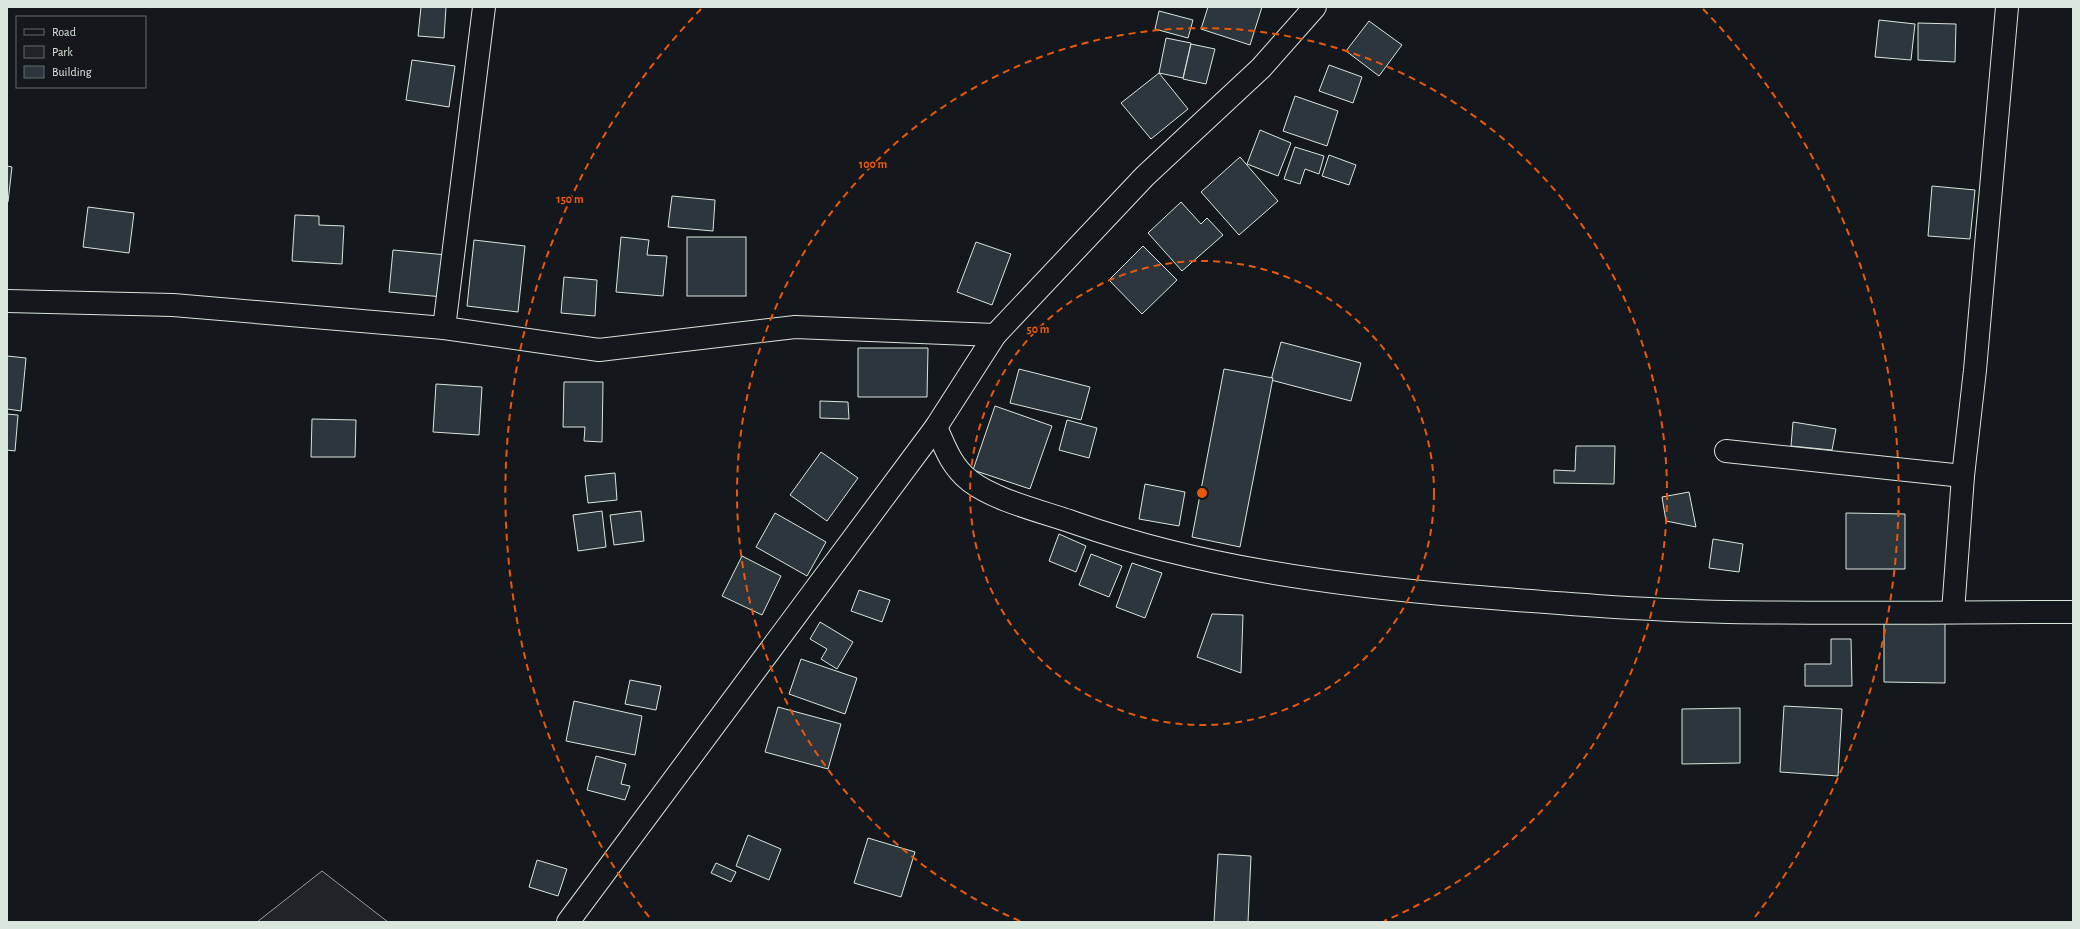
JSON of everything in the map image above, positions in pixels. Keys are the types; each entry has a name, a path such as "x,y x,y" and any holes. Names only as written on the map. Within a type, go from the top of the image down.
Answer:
{"street":[{"path":"444,328 484,7"},
{"path":"568,922 936,427 995,335 1145,176 1261,68 1315,7"},
{"path":"1953,612 1963,476 1975,370 2007,7"},
{"path":"7,300 173,306 444,328 599,350 795,326 995,335"},
{"path":"936,427 950,460 970,481 991,494 1110,536 1228,564 1304,578 1382,589 1570,604 1726,612 2073,612"},
{"path":"1726,451 1963,476"}],"green space":[{"path":"322,871 388,922 257,922"}],"building":[{"path":"421,7 446,7 444,38 418,36"},
{"path":"1208,7 1262,7 1250,45 1201,29"},
{"path":"1159,11 1193,20 1188,38 1155,29"},
{"path":"1879,20 1915,24 1911,60 1875,57"},
{"path":"1369,21 1402,45 1379,76 1346,51"},
{"path":"1918,23 1956,24 1955,62 1918,60"},
{"path":"1166,38 1191,43 1183,78 1159,73"},
{"path":"1191,44 1215,49 1206,84 1183,79"},
{"path":"412,60 455,66 449,107 406,100"},
{"path":"1329,65 1362,77 1353,103 1319,91"},
{"path":"1159,73 1188,109 1151,139 1121,103"},
{"path":"1295,96 1338,111 1327,146 1283,131"},
{"path":"1260,130 1291,143 1278,176 1247,164"},
{"path":"1295,147 1324,156 1319,174 1305,169 1300,184 1284,179"},
{"path":"1329,155 1356,165 1349,185 1322,176"},
{"path":"1240,157 1278,201 1239,235 1201,192"},
{"path":"7,166 12,167 8,202 7,202"},
{"path":"1932,186 1975,190 1970,239 1928,236"},
{"path":"672,196 715,200 713,231 668,227"},
{"path":"1181,202 1201,224 1207,218 1223,235 1182,271 1148,233"},
{"path":"88,207 134,213 129,253 83,247"},
{"path":"295,215 319,216 319,225 344,226 342,264 292,261"},
{"path":"621,237 649,240 647,255 667,256 663,296 616,292"},
{"path":"687,237 746,237 746,296 687,296"},
{"path":"474,240 525,246 518,312 467,306"},
{"path":"976,242 1011,254 992,305 957,292"},
{"path":"1143,246 1177,280 1142,314 1109,280"},
{"path":"393,250 447,255 443,297 389,292"},
{"path":"564,277 597,280 595,316 561,313"},
{"path":"1281,342 1361,363 1351,401 1271,380"},
{"path":"858,348 928,348 927,397 858,397"},
{"path":"7,356 26,358 21,411 7,409"},
{"path":"1019,369 1090,387 1081,420 1010,403"},
{"path":"1224,369 1273,378 1240,547 1192,537"},
{"path":"564,382 603,382 602,442 584,441 585,427 563,427"},
{"path":"436,384 482,387 479,435 433,432"},
{"path":"820,401 848,402 849,419 820,418"},
{"path":"995,406 1052,426 1030,489 973,470"},
{"path":"7,414 18,415 15,451 7,450"},
{"path":"312,419 356,420 355,457 311,457"},
{"path":"1067,420 1097,428 1089,458 1059,450"},
{"path":"1793,422 1836,429 1832,450 1791,446"},
{"path":"1576,446 1615,446 1614,484 1554,483 1554,470 1575,471"},
{"path":"821,452 858,478 827,521 790,495"},
{"path":"615,473 617,500 588,503 585,476"},
{"path":"1145,484 1185,492 1179,526 1139,519"},
{"path":"1689,492 1696,527 1666,521 1662,497"},
{"path":"602,511 606,547 578,551 573,515"},
{"path":"641,511 644,541 614,545 610,515"},
{"path":"775,513 826,542 807,576 756,547"},
{"path":"1846,513 1905,514 1905,569 1846,569"},
{"path":"1059,534 1086,546 1076,572 1049,561"},
{"path":"1713,539 1743,544 1739,572 1709,568"},
{"path":"1091,554 1122,566 1109,597 1079,585"},
{"path":"742,556 781,576 762,615 722,596"},
{"path":"1132,563 1162,573 1145,618 1116,607"},
{"path":"859,590 890,600 882,622 851,611"},
{"path":"1212,614 1243,615 1241,673 1197,657"},
{"path":"1884,618 1945,618 1945,683 1884,682"},
{"path":"820,622 853,642 837,669 821,659 827,649 810,639"},
{"path":"1831,639 1851,639 1852,686 1805,686 1805,664 1831,664"},
{"path":"801,659 857,678 845,714 789,694"},
{"path":"630,680 661,686 656,710 625,704"},
{"path":"574,701 642,716 635,755 566,741"},
{"path":"1784,706 1842,709 1838,776 1780,772"},
{"path":"778,707 841,724 828,769 765,752"},
{"path":"1740,708 1740,763 1682,764 1682,709"},
{"path":"596,756 626,764 621,784 630,786 625,800 587,790"},
{"path":"748,835 781,849 769,880 736,866"},
{"path":"868,838 915,852 901,897 854,883"},
{"path":"1218,854 1251,856 1248,922 1214,922"},
{"path":"537,860 567,869 558,896 529,887"},
{"path":"716,863 736,872 731,882 711,873"}]}
